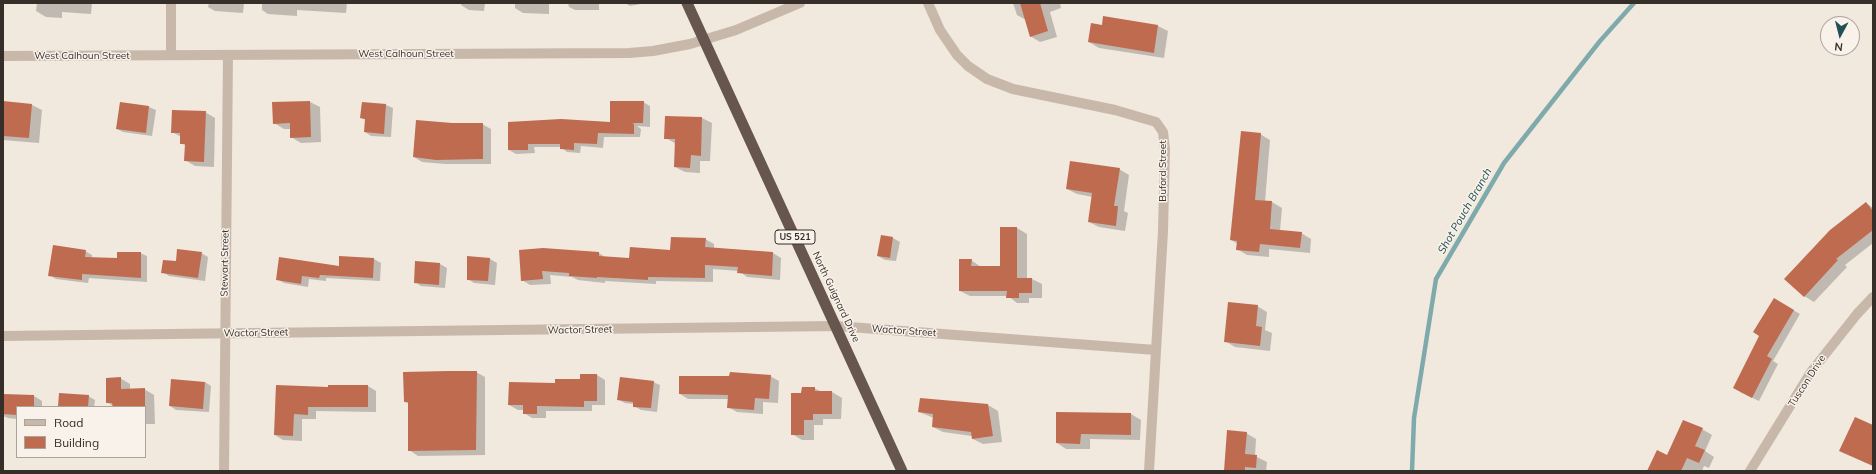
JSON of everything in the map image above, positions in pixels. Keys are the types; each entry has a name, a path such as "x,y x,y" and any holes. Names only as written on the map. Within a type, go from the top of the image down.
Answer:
{"highway":[{"name":"North Guignard Drive","path":"687,3 902,471"}],"street":[{"path":"171,3 171,55"},
{"name":"West Calhoun Street","path":"3,56 628,53 653,51 704,40 736,30 800,3"},
{"name":"Buford Street","path":"928,3 940,30 957,55 968,66 987,79 1013,89 1115,110 1156,122 1163,132 1163,231 1149,471"},
{"name":"Stewart Street","path":"224,471 224,334 228,55"},
{"name":"Tuscon Drive","path":"1750,471 1811,372 1857,314 1873,297"},
{"name":"Wactor Street","path":"3,336 836,326 1156,350"}],"building":[{"path":"1020,3 1040,3 1048,31 1030,37"},
{"path":"1103,16 1158,25 1154,53 1088,42 1091,23 1102,25"},
{"path":"3,101 32,104 29,138 3,136"},
{"path":"310,101 311,137 290,138 290,123 273,124 272,102"},
{"path":"610,101 644,101 643,123 632,123 634,124 634,134 598,133 597,144 574,143 574,150 560,149 560,144 528,144 528,150 508,150 508,122 561,119 610,122"},
{"path":"120,102 149,106 146,133 116,129"},
{"path":"362,102 386,104 384,134 364,132 365,119 360,118"},
{"path":"172,110 206,111 204,162 184,161 185,144 180,144 180,133 171,133"},
{"path":"665,116 702,117 701,156 691,155 690,168 674,167 675,139 664,139"},
{"path":"416,120 452,123 483,123 483,159 436,160 413,157"},
{"path":"1241,131 1261,133 1255,200 1272,201 1270,229 1302,232 1300,248 1260,244 1259,252 1236,250 1237,241 1230,240"},
{"path":"1070,161 1120,168 1114,206 1118,206 1116,226 1088,222 1092,193 1066,189"},
{"path":"1866,202 1873,211 1873,230 1836,259 1838,260 1804,297 1784,279 1830,230"},
{"path":"1000,227 1017,227 1017,278 1032,278 1032,293 1019,293 1019,298 1006,298 1007,291 959,291 959,259 972,259 971,266 1000,266"},
{"path":"881,235 893,237 890,258 877,256"},
{"path":"671,237 706,238 705,247 773,252 772,276 737,273 738,267 705,265 705,278 648,277 648,280 597,278 569,276 569,273 542,271 543,279 521,281 519,250 543,248 599,252 599,256 629,258 630,247 670,250"},
{"path":"53,245 86,250 85,257 117,258 117,252 141,252 141,278 82,274 82,280 48,276"},
{"path":"177,249 202,252 198,278 161,273 163,260 176,261"},
{"path":"339,256 374,258 373,278 320,275 319,278 302,276 301,284 276,280 279,257 339,266"},
{"path":"467,256 490,258 488,281 467,280"},
{"path":"415,261 440,263 439,285 414,283"},
{"path":"1774,298 1794,310 1767,356 1772,359 1752,398 1733,388 1759,336 1753,332"},
{"path":"1228,302 1258,305 1256,326 1262,327 1260,346 1224,342"},
{"path":"477,371 476,450 408,451 408,402 404,402 403,372"},
{"path":"730,372 771,375 769,399 755,398 754,410 727,408 728,395 679,394 679,376 729,376"},
{"path":"580,374 597,374 597,401 584,401 584,407 537,406 537,414 523,414 523,405 508,405 509,382 555,383 555,379 580,379"},
{"path":"121,377 121,389 145,388 145,406 113,406 112,403 106,403 106,378"},
{"path":"620,377 654,381 651,408 633,407 633,402 617,400"},
{"path":"171,379 205,382 203,409 169,406"},
{"path":"276,385 328,387 328,385 368,385 368,407 308,407 308,415 294,414 293,436 274,435"},
{"path":"802,387 815,387 815,391 832,391 832,414 813,414 813,420 804,420 804,435 791,435 791,393 801,393"},
{"path":"59,393 89,395 88,406 58,406"},
{"path":"3,394 34,395 34,406 16,406 16,415 3,414"},
{"path":"920,398 988,404 993,436 972,439 971,432 932,427 933,414 918,412"},
{"path":"1056,412 1131,413 1131,435 1081,434 1080,444 1056,443"},
{"path":"1855,417 1873,425 1873,466 1839,451"},
{"path":"1683,420 1703,428 1695,446 1705,450 1699,463 1687,458 1681,471 1647,471 1657,450 1667,455"},
{"path":"1227,430 1247,432 1245,454 1257,455 1256,468 1245,467 1245,471 1224,471"}],"waterway":[{"name":"Shot Pouch Branch","path":"1412,471 1414,418 1436,279 1504,163 1600,41 1634,3"}]}
